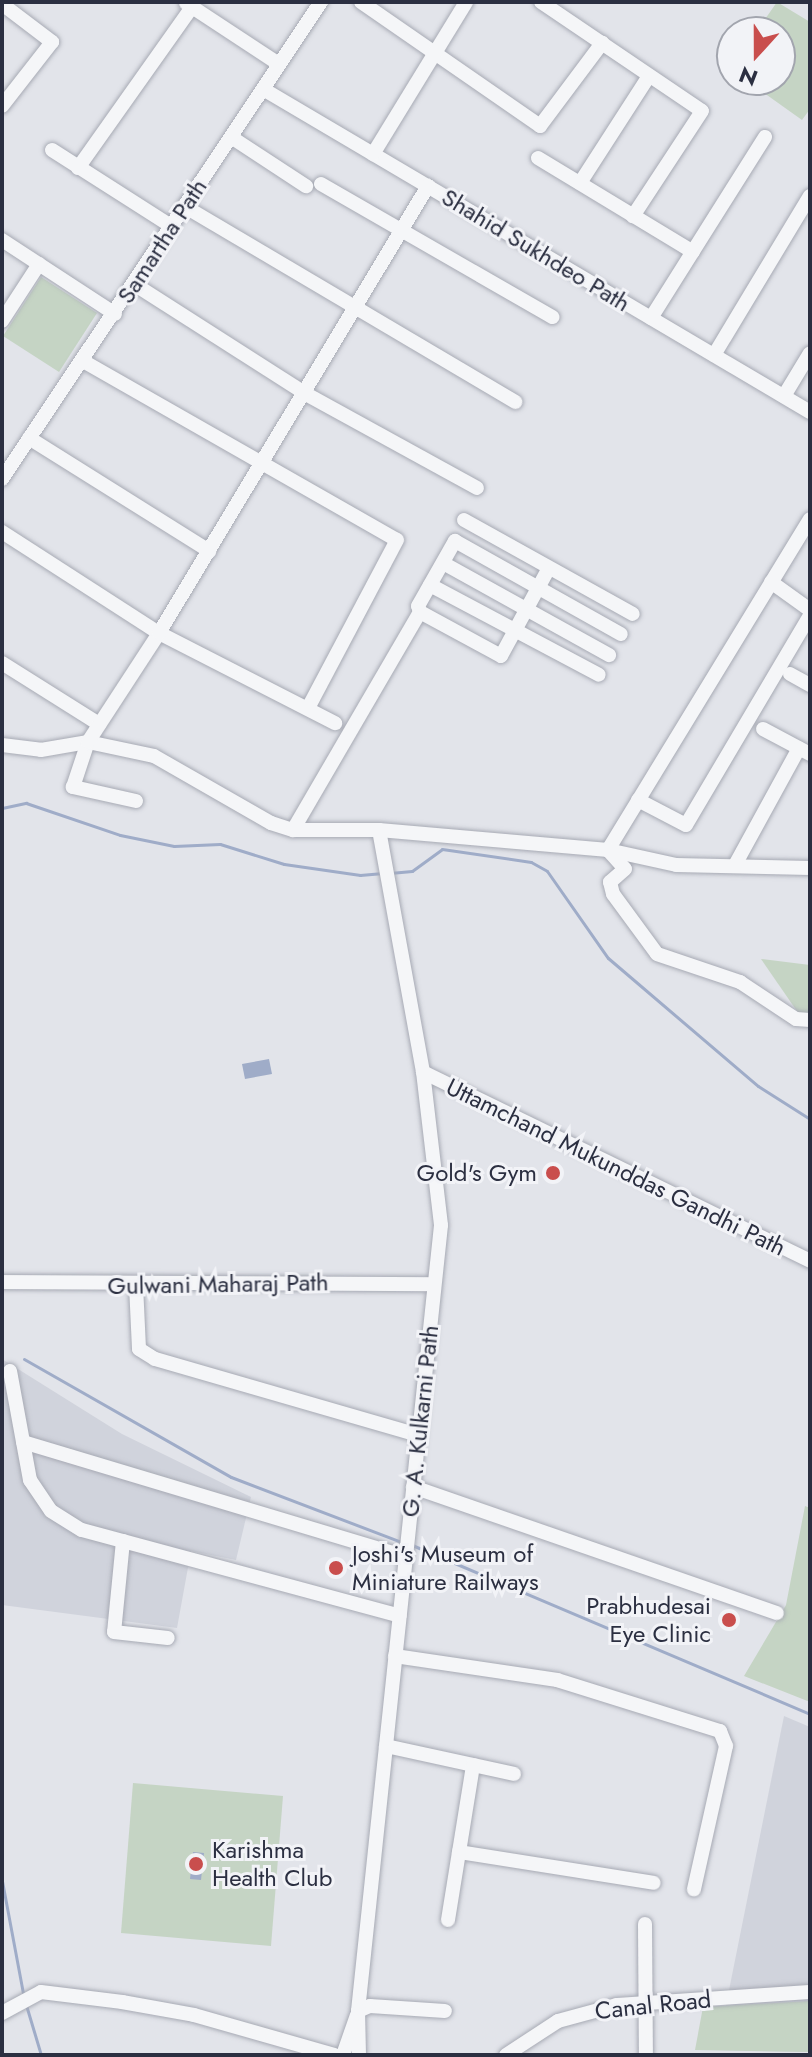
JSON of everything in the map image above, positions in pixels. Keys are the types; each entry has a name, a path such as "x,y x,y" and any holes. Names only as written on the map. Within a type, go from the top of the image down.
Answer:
{"street":[{"path":"206,16 215,2"},
{"name":"Samartha Path","path":"2,479 321,2"},
{"path":"361,2 540,126 602,43"},
{"path":"373,154 466,2"},
{"path":"541,2 702,111 633,216"},
{"path":"2,4 52,42 2,106"},
{"path":"78,168 189,5 279,64"},
{"path":"580,183 649,76"},
{"name":"Shahid Sukhdeo Path","path":"263,89 810,412"},
{"path":"231,137 552,317"},
{"path":"651,318 765,137"},
{"path":"52,150 171,226"},
{"path":"538,158 693,252"},
{"path":"136,801 73,787 88,742 306,394 428,186"},
{"path":"714,355 810,196"},
{"path":"184,206 515,402"},
{"path":"2,240 115,314"},
{"path":"2,321 39,264"},
{"path":"134,284 306,394 477,488"},
{"path":"784,396 810,353"},
{"path":"83,361 261,467 397,540 308,708"},
{"path":"29,438 209,551"},
{"path":"608,850 810,519"},
{"path":"464,520 633,614"},
{"path":"2,532 159,633 335,723"},
{"path":"549,568 539,587 526,611 501,656 420,612 418,606 455,541 539,587 621,634"},
{"path":"443,563 609,655"},
{"path":"638,800 686,825 810,612 771,582"},
{"path":"430,585 599,675"},
{"path":"293,830 420,612"},
{"path":"2,663 99,724"},
{"path":"790,674 810,685"},
{"path":"735,865 804,751 763,729"},
{"path":"2,745 41,750 88,742 154,756 271,823 293,830 379,830 608,850 676,865 809,865"},
{"name":"G. A. Kulkarni Path","path":"359,2055 358,2013 441,1196 423,1072 379,830"},
{"path":"608,850 624,862 625,869 610,882 613,894 657,954 740,982 796,1019 810,1020"},
{"name":"Uttamchand Mukunddas Gandhi Path","path":"423,1072 810,1261"},
{"name":"Gulwani Maharaj Path","path":"2,1282 433,1284"},
{"path":"136,1285 139,1349 155,1359 418,1435"},
{"path":"10,1371 30,1480 51,1511 82,1530 400,1616"},
{"path":"23,1442 406,1557"},
{"path":"413,1487 777,1613"},
{"path":"123,1541 114,1632 168,1638"},
{"path":"395,1656 557,1680 720,1731 726,1746 694,1889"},
{"path":"386,1746 514,1774"},
{"path":"448,1920 473,1765"},
{"path":"459,1852 654,1883"},
{"path":"645,1924 643,2004 646,2055"},
{"path":"4,2012 41,1992 194,2015 334,2055"},
{"name":"Canal Road","path":"506,2055 558,2021 643,2004 810,1992"},
{"path":"358,2013 370,2006 445,2011"},
{"name":"G. A. Kulkarni Path","path":"343,2055 358,2013"}],"shaded area":[{"path":"2,1359 122,1434 251,1497 236,1560 191,1551 177,1628 2,1605"},
{"path":"784,1716 810,1727 810,2052 717,2050"}],"green space":[{"path":"777,2 810,22 810,109 802,120 768,96 796,96 796,16 767,16"},
{"path":"41,277 97,313 59,372 3,336"},
{"path":"761,959 810,965 810,1017 801,1017"},
{"path":"805,1506 810,1508 810,1702 744,1676 786,1605"},
{"path":"133,1783 283,1796 271,1946 121,1933"},
{"path":"810,2001 810,2052 695,2050 703,2007"}],"water":[{"path":"269,1059 272,1074 245,1079 242,1064"},
{"path":"193,1852 204,1853 201,1880 190,1879"}],"waterway":[{"path":"2,808 26,803 120,835 174,846 220,844 284,864 360,875 383,873"},
{"path":"390,873 412,871 442,849 531,862 547,871 608,958 758,1086 810,1119"},
{"path":"24,1359 231,1477 401,1542"},
{"path":"412,1545 810,1714"},
{"path":"2,1881 24,1998"},
{"path":"26,2005 41,2055"}],"place":[{"name":"Gold's Gym","path":"553,1173"},
{"name":"Joshi's Museum of Miniature Railways","path":"336,1568"},
{"name":"Prabhudesai Eye Clinic","path":"729,1620"},
{"name":"Karishma Health Club","path":"196,1864"}]}
